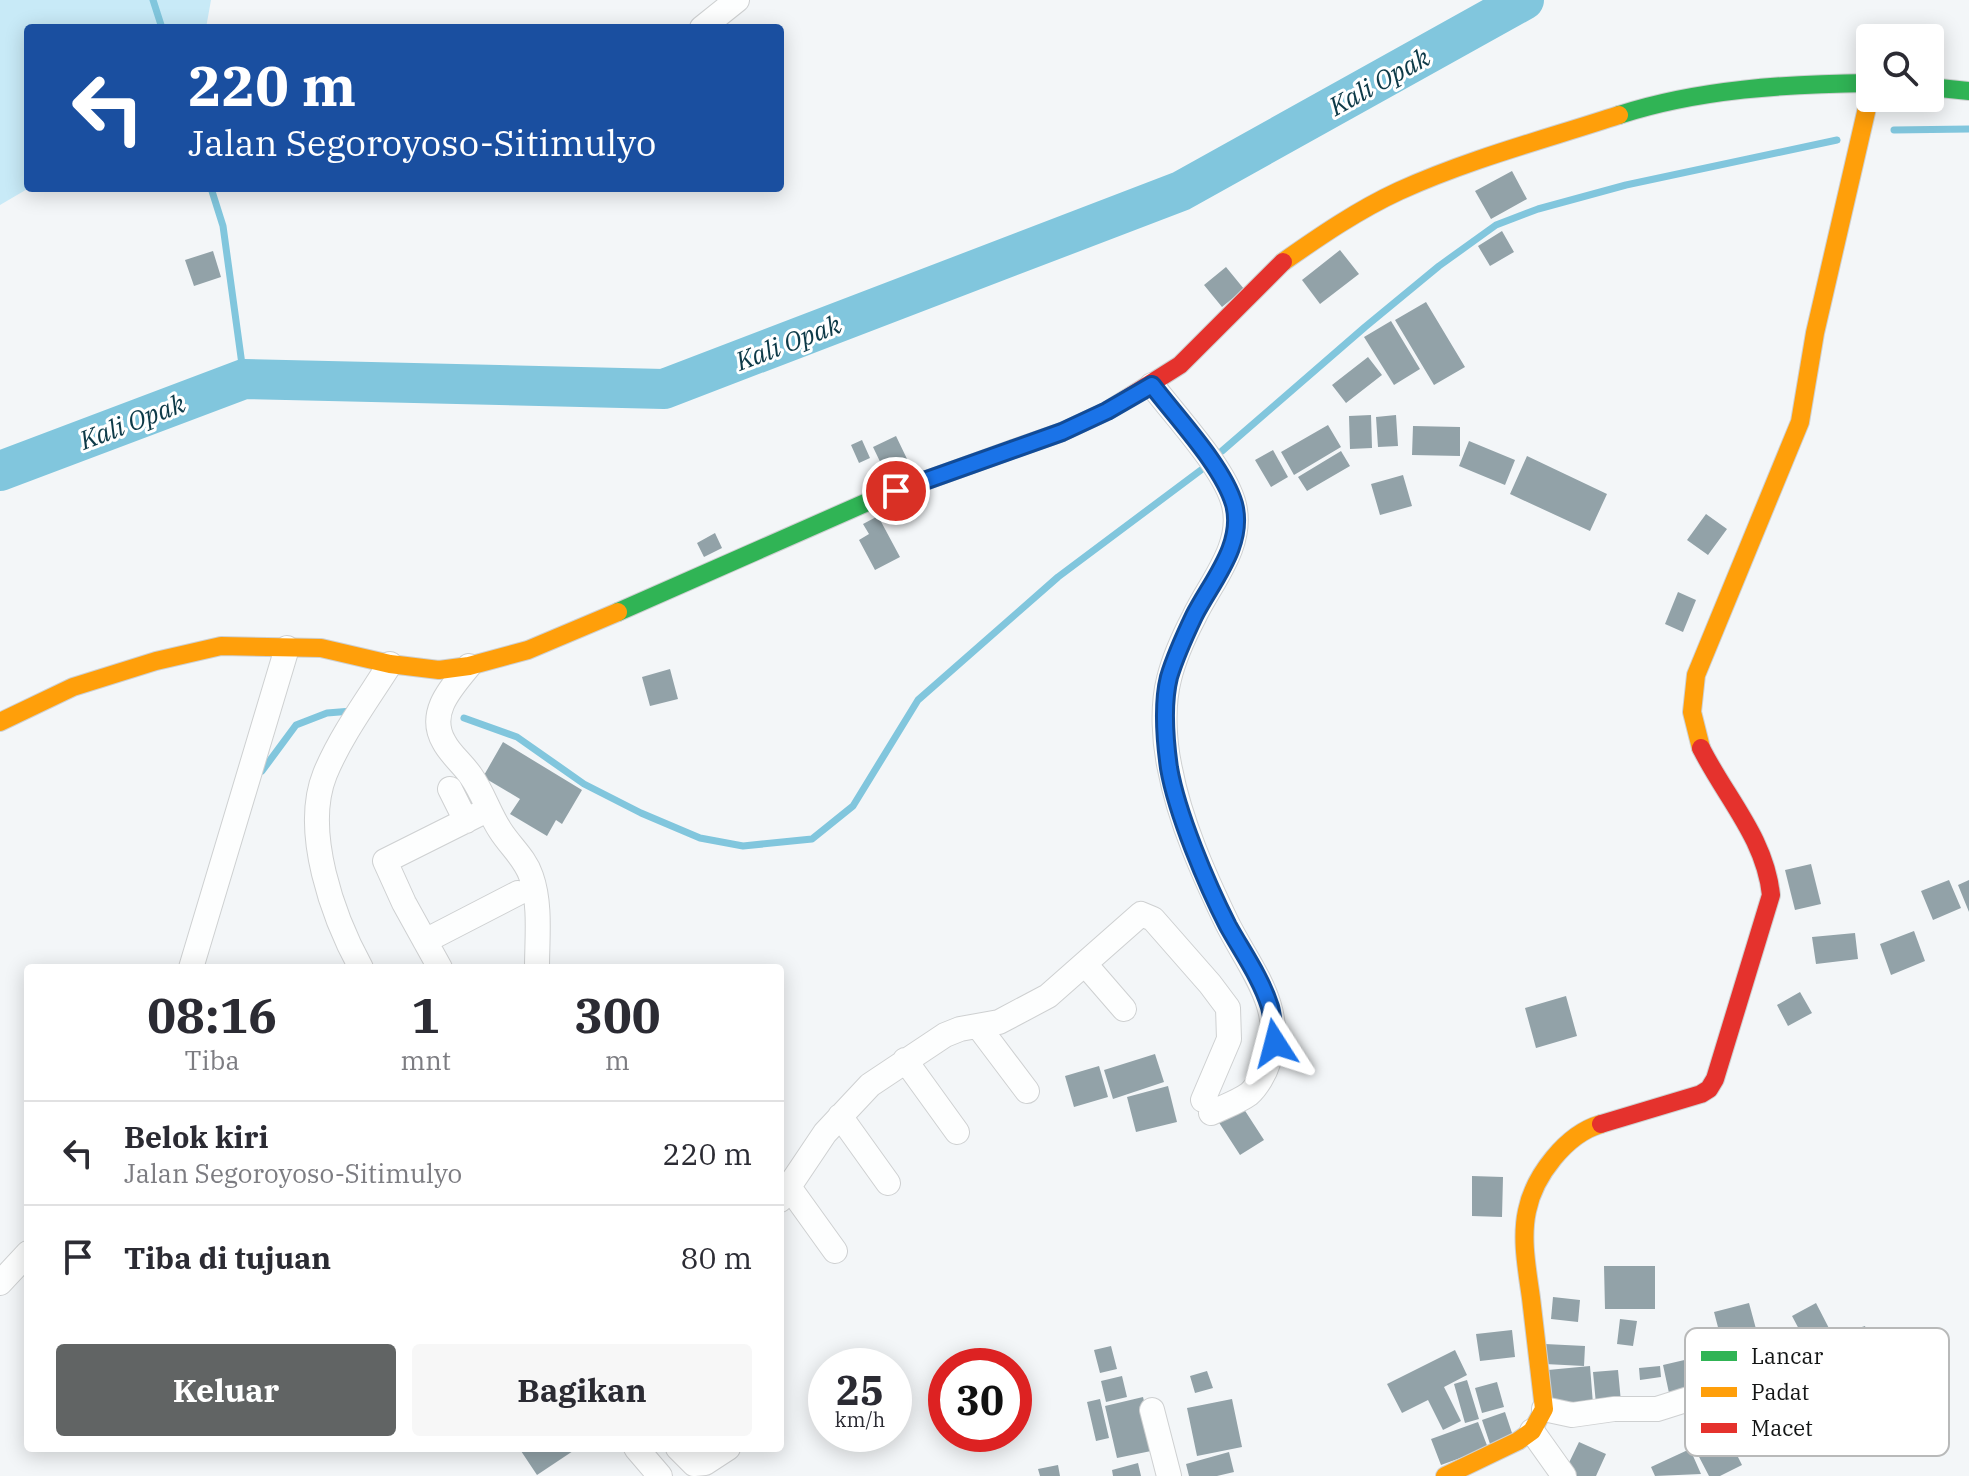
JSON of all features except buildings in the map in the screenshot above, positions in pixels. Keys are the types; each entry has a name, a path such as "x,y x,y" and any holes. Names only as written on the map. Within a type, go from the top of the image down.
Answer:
{"main road":[{"path":"0,722 73,687 156,661 221,646 321,648 390,664 439,670 469,666 528,650 872,500 1062,432 1107,411 1180,365 1283,262 1322,235 1395,193 1431,177 1638,109 1703,96 1795,84 1856,83"},
{"path":"1944,88 1969,91"},
{"path":"1445,1476 1518,1441 1532,1431 1544,1409 1524,1241 1527,1209 1555,1157 1575,1137 1593,1126 1701,1094 1709,1089 1715,1079 1771,895 1771,879 1762,851 1699,746 1692,724 1691,695 1696,675 1800,422 1815,333 1866,112"}],"street":[{"path":"707,24 737,0"},
{"path":"835,1251 784,1193 840,1116 870,1085 945,1035 999,1022 1048,996 1141,914 1153,919 1228,1008 1229,1039 1207,1106 1250,1093 1266,1070 1275,1043 1270,1009 1201,867 1170,770 1165,720 1168,680 1194,616 1227,557 1235,531 1234,506 1221,476 1152,385"},
{"path":"192,964 287,648"},
{"path":"359,964 326,880 317,837 317,802 324,776 338,749 390,664"},
{"path":"469,666 442,701 439,730 445,744 473,778 498,827 532,876 537,910 537,964"},
{"path":"438,964 385,861 473,817 450,789"},
{"path":"425,941 514,896 523,927"},
{"path":"1085,964 1124,1009"},
{"path":"978,1026 1027,1091"},
{"path":"905,1060 957,1132"},
{"path":"840,1116 888,1183"},
{"path":"0,1283 24,1257"},
{"path":"1544,1409 1572,1415 1614,1409 1657,1409 1685,1400"},
{"path":"1152,1410 1169,1476"},
{"path":"1532,1431 1564,1476"},
{"path":"639,1452 660,1476"},
{"path":"682,1452 694,1464 705,1463 722,1452"}],"shaded area":[{"path":"0,0 211,0 207,24 24,24 24,191 0,205"}],"waterway":[{"path":"153,0 161,24"},
{"name":"Kali Opak","path":"0,471 244,379 664,389 1181,191 1524,0"},
{"path":"1894,130 1969,129"},
{"path":"1222,451 1365,327 1439,266 1496,225 1538,209 1626,185 1837,140"},
{"path":"212,192 223,226 244,379"},
{"path":"464,718 517,737 584,784 700,838 743,846 812,839 853,806 918,700 1058,577 1201,470"},
{"path":"262,771 296,725 327,713 352,711"}],"traffic: fast":[{"path":"1619,115 1712,94 1856,83"},
{"path":"1944,88 1969,91"},
{"path":"618,612 872,500 1013,449"}],"traffic: slow":[{"path":"1701,748 1692,712 1696,675 1800,422 1815,333 1866,112"},
{"path":"1283,262 1354,215 1399,191 1480,159 1619,115"},
{"path":"0,722 73,687 156,661 221,646 321,648 390,664 439,670 469,666 528,650 618,612"},
{"path":"1445,1476 1518,1441 1532,1431 1544,1409 1525,1254 1527,1211 1537,1184 1554,1158 1576,1137 1601,1124"}],"traffic: jam":[{"path":"1013,449 1062,432 1107,411 1180,365 1283,262"},
{"path":"1601,1124 1709,1089 1715,1079 1771,895 1767,874 1753,837 1701,748"}],"route":[{"path":"896,491 1062,432 1152,385 1221,476 1234,506 1235,531 1227,557 1194,616 1168,680 1165,720 1170,770 1201,867 1228,926 1260,983 1270,1009 1275,1043"}]}
